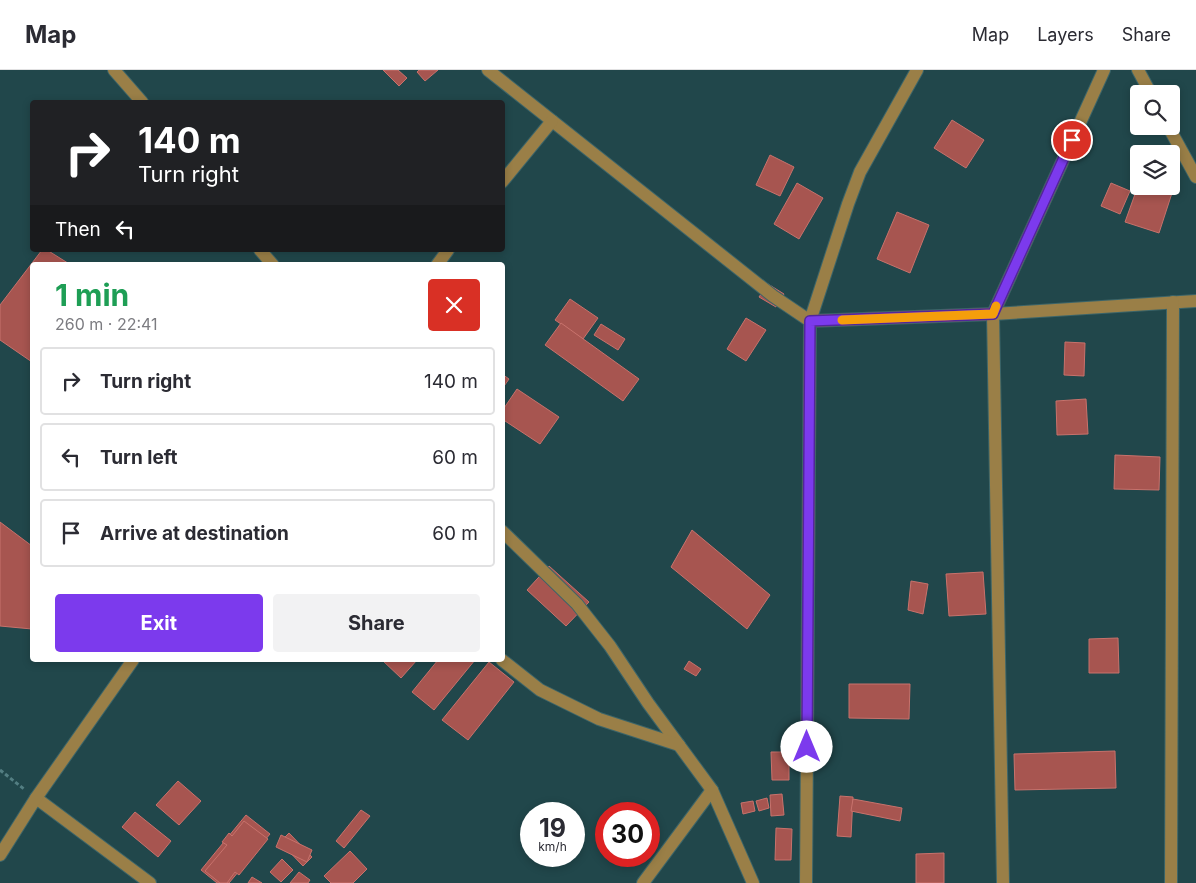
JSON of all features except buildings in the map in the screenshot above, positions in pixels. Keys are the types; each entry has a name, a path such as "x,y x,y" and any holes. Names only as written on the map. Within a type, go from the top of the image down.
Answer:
{"street":[{"path":"114,70 140,100"},
{"path":"488,70 640,188 773,296 810,321 993,314 1196,301"},
{"path":"806,883 810,321 860,172 916,70"},
{"path":"1002,883 993,314 1104,70"},
{"path":"1138,70 1146,85"},
{"path":"505,178 552,121"},
{"path":"1173,135 1196,177"},
{"path":"262,252 270,262"},
{"path":"1171,883 1173,302"},
{"path":"505,534 577,604 610,646 712,790 753,883"},
{"path":"0,855 36,798 132,662"},
{"path":"505,662 540,690 599,719 678,744"},
{"path":"643,883 712,790"},
{"path":"36,798 150,883"}],"path":[{"path":"0,770 36,798"}],"slow traffic":[{"path":"842,320 993,314 996,306"}],"route":[{"path":"807,747 810,321 993,314 1072,140"}]}
